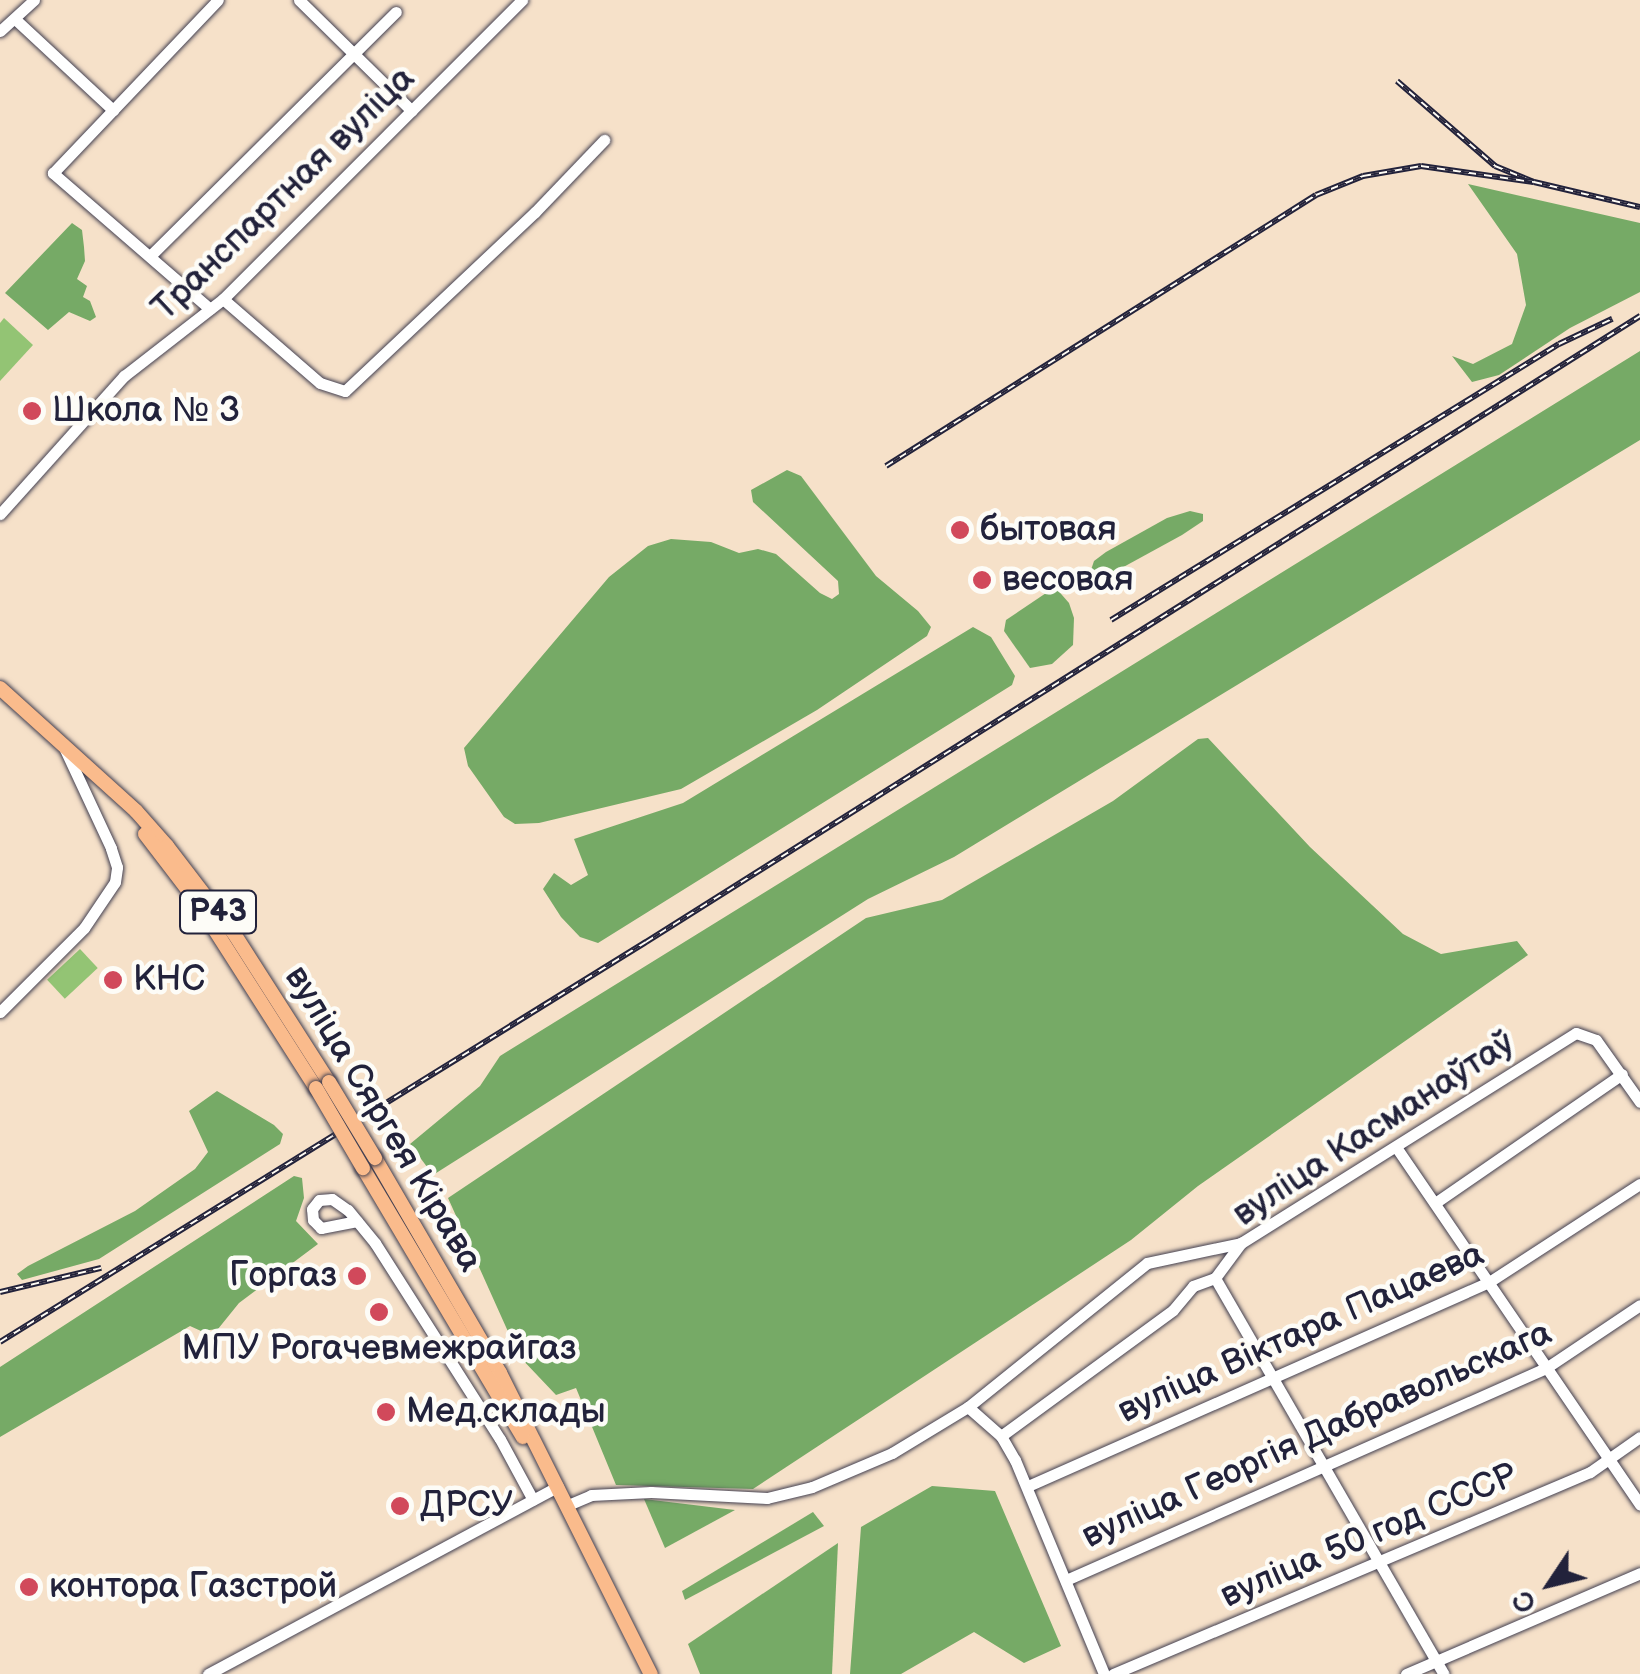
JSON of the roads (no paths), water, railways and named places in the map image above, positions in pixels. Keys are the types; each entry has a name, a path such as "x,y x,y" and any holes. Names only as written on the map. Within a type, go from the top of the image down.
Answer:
{"main road":[{"name":"вуліца Сяргея Кірава","path":"0,688 62,743 198,902 323,1085"},
{"name":"вуліца Сяргея Кірава","path":"79,767 136,812 202,890 500,1373 652,1674"}],"street":[{"path":"0,31 34,0"},
{"path":"210,309 152,255 53,174 218,0"},
{"path":"299,0 412,111"},
{"name":"Транспартная вуліца","path":"0,514 124,376 222,299 522,0"},
{"path":"152,255 396,12"},
{"path":"15,19 114,110"},
{"path":"222,299 320,383 334,391 352,388 604,140"},
{"path":"0,1012 84,928 115,882 117,866 79,767"},
{"path":"92,808 96,794 107,792"},
{"name":"вуліца Касманаўтаў","path":"1001,1436 1173,1310 1193,1286 1215,1278 1241,1243 1576,1032 1596,1040 1622,1074"},
{"path":"1435,1203 1622,1074 1640,1102"},
{"path":"1396,1148 1640,1505"},
{"name":"вуліца Віктара Пацаева","path":"1028,1486 1490,1282 1640,1184"},
{"path":"357,1221 491,1424 533,1500"},
{"path":"568,1504 591,1495 652,1492 783,1496 892,1453 968,1407 1146,1263 1241,1243"},
{"path":"1215,1278 1444,1674"},
{"name":"вуліца Георгія Дабравольскага","path":"1066,1580 1546,1368 1640,1305"},
{"path":"968,1407 1001,1436 1028,1486 1104,1674"},
{"name":"вуліца 50 год СССР","path":"1113,1674 1590,1472 1640,1436"},
{"path":"208,1674 558,1486"},
{"path":"1406,1674 1640,1573"}],"railway":[{"path":"1397,81 1495,166 1534,182 1640,207"},
{"path":"886,466 1316,195 1363,176 1421,166 1534,182"},
{"path":"0,1342 646,942 1640,316"},
{"path":"1111,620 1559,344 1612,319"},
{"path":"0,1292 101,1268"}],"place":[{"name":"Школа № 3","path":"32,411"},
{"name":"бытовая","path":"960,530"},
{"name":"весовая","path":"982,580"},
{"name":"КНС","path":"113,980"},
{"name":"Горгаз","path":"357,1276"},
{"name":"МПУ Рогачевмежрайгаз","path":"379,1312"},
{"name":"Мед.склады","path":"386,1412"},
{"name":"ДРСУ","path":"400,1506"},
{"name":"контора Газстрой","path":"29,1587"}]}
